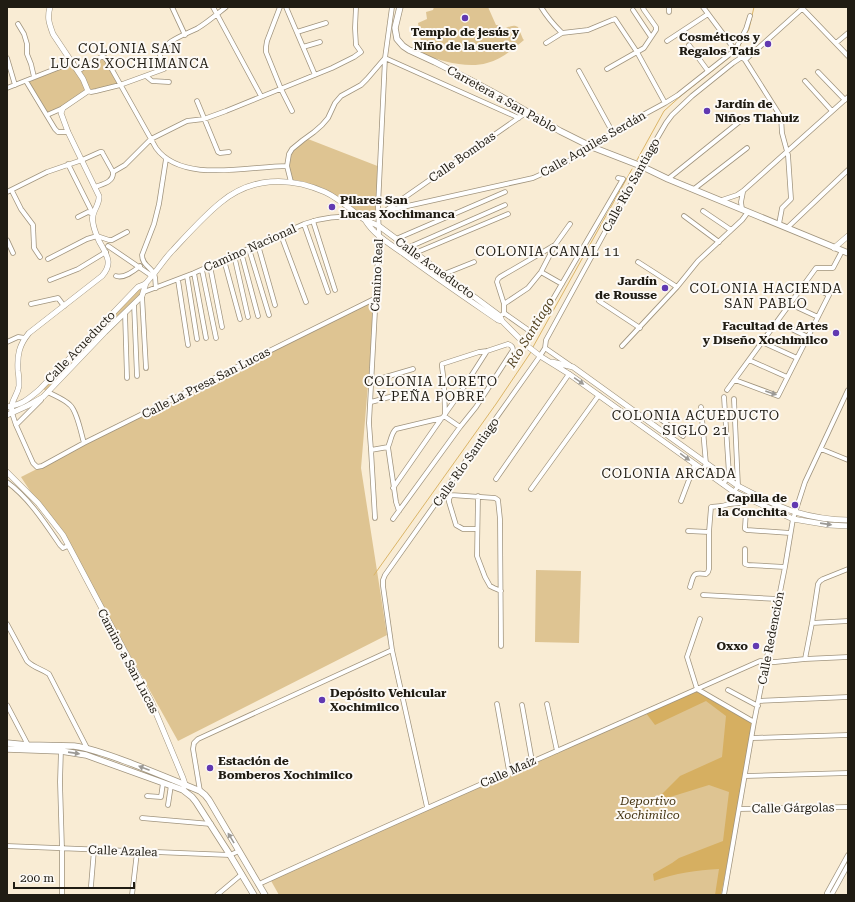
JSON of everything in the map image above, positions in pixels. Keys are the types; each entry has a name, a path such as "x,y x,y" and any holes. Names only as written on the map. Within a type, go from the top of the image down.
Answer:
{"main road":[{"name":"Carretera a San Pablo","path":"400,7 395,28 397,39 409,50 480,85 592,147 848,253"},
{"path":"7,743 61,748 86,755 164,783 181,786 196,802 254,895"},
{"path":"7,749 61,748 74,746 87,748 121,760 181,786 200,791 209,800 265,895"}],"street":[{"path":"50,7 48,16 53,34 78,71 88,91"},
{"path":"172,7 185,35"},
{"path":"213,7 261,96"},
{"path":"47,115 63,108 88,91 91,92 120,85 164,69 160,53 165,47 172,41 198,28 226,7"},
{"path":"280,7 266,47 267,56 292,111"},
{"path":"286,7 315,75"},
{"path":"113,172 125,165 151,139 188,121 204,119 226,111 336,67 354,57 360,52 356,46 356,7"},
{"name":"Camino Real","path":"375,518 369,423 379,236 378,216 385,58 392,7"},
{"path":"541,7 551,22 562,33"},
{"path":"607,69 644,48 656,29 644,10 644,7"},
{"path":"703,7 739,54 780,117 782,133 788,154 791,199 782,208 779,224"},
{"path":"803,7 848,56"},
{"name":"Calle Aquiles Serdán","path":"385,211 533,178 551,170 678,95 708,71 739,54 803,7"},
{"path":"633,10 651,37"},
{"path":"666,41 708,14"},
{"path":"739,54 750,16"},
{"path":"546,43 562,33 588,30 615,19 637,52 665,103"},
{"path":"296,32 326,23"},
{"path":"18,24 24,34 27,44 27,54 34,78"},
{"path":"836,44 848,33"},
{"path":"303,47 320,42"},
{"path":"689,45 708,71"},
{"name":"Calle Río Santiago","path":"428,807 392,650 384,593 383,580 385,575 444,493 538,355 545,348 546,340 641,166 672,115 739,54"},
{"path":"78,71 101,57 104,57 142,125 160,154 166,159 180,165 199,170 224,171 270,166 287,166"},
{"path":"7,58 16,85"},
{"path":"291,182 287,166 292,149 322,126 328,118 335,103 342,96 367,79 385,58 519,118"},
{"path":"7,88 72,62"},
{"path":"579,71 613,133"},
{"path":"722,200 737,195 743,191 846,99 818,72"},
{"path":"146,76 152,81 169,82"},
{"path":"26,81 55,129 58,132 68,132"},
{"path":"805,81 832,111"},
{"path":"197,102 218,152 220,154 229,152"},
{"path":"16,425 9,414 9,406 18,390 18,355 25,338 29,333 105,273 108,261 106,252 97,236 92,220 99,200 95,188 68,132 61,113 63,108"},
{"name":"Calle Bombas","path":"378,216 527,112"},
{"path":"668,179 744,118"},
{"path":"694,189 747,148"},
{"path":"7,192 39,175 102,152 113,172 113,177 95,188"},
{"path":"156,288 153,275 144,263 142,255 154,224 166,159"},
{"path":"68,164 93,214"},
{"path":"787,228 848,170"},
{"path":"555,245 500,277 497,282 504,304 501,317 520,325 531,332 535,330 623,179 618,178"},
{"name":"Calle Acueducto","path":"9,406 26,401 39,390 138,287 146,283 167,256 220,203 236,192 249,186 279,181 299,183 326,192 359,217 379,226 501,317 526,345 538,355 569,374 734,492 793,519 848,526"},
{"path":"12,190 21,209 34,226 34,248 40,257"},
{"path":"742,209 740,202 743,191"},
{"path":"396,239 505,192"},
{"path":"407,248 505,205"},
{"path":"703,211 731,230"},
{"path":"78,217 88,212 93,214"},
{"path":"622,346 677,287 698,261 742,220 748,212"},
{"path":"415,253 508,214"},
{"name":"Camino Nacional","path":"143,294 202,270 304,224 328,218 344,216 359,217"},
{"path":"684,216 719,242"},
{"name":"Calle Acueducto","path":"365,220 368,226 379,236 439,279 501,317"},
{"path":"313,221 335,290"},
{"path":"304,224 328,292"},
{"path":"504,304 528,288 541,272 555,245 570,224"},
{"path":"48,259 87,239 97,236 112,240 127,232"},
{"path":"281,235 306,302"},
{"path":"834,248 848,236"},
{"path":"7,240 13,253"},
{"path":"258,245 275,305"},
{"path":"108,246 139,268 153,275"},
{"path":"249,249 269,315"},
{"path":"727,390 816,268 833,268 842,251"},
{"path":"50,280 78,269 106,252"},
{"path":"241,252 258,316"},
{"path":"234,256 248,317"},
{"path":"224,260 240,319"},
{"path":"439,279 444,274 474,262"},
{"path":"638,262 677,287"},
{"path":"116,276 124,276 139,268 144,263"},
{"path":"210,266 222,327"},
{"path":"202,270 216,338"},
{"path":"541,272 562,284"},
{"path":"194,273 206,338"},
{"path":"187,276 197,339"},
{"path":"178,280 188,345"},
{"name":"Calle Acueducto","path":"16,425 101,336 134,304 143,294 146,283"},
{"path":"735,380 778,396 829,295 805,284"},
{"path":"143,294 146,368"},
{"path":"31,304 58,298 64,306"},
{"name":"Calle La Presa San Lucas","path":"16,425 33,463 37,467 42,466 376,298"},
{"path":"599,301 640,328"},
{"path":"134,304 137,376"},
{"path":"790,304 818,317"},
{"path":"125,313 127,378"},
{"path":"777,322 808,337"},
{"path":"7,342 18,337 25,338"},
{"path":"762,342 797,358"},
{"path":"393,519 476,407 513,350 511,345 508,344 442,364 444,382 444,416"},
{"path":"545,348 573,368"},
{"path":"393,488 462,390 487,351"},
{"name":"Calle Acueducto","path":"546,360 573,368 727,479 754,495 807,515 848,520"},
{"path":"749,360 787,377"},
{"path":"372,381 413,369"},
{"path":"496,479 569,374"},
{"path":"39,390 71,405 75,411 84,444"},
{"path":"370,402 408,392"},
{"name":"Calle Redención","path":"724,895 754,722 785,567 794,511 805,482 847,393"},
{"name":"Calle Acueducto","path":"9,414 27,406 46,394"},
{"path":"531,488 599,395"},
{"path":"723,484 729,474 724,397"},
{"path":"734,399 738,486 734,492"},
{"path":"701,407 706,464 703,470"},
{"path":"399,511 393,488 388,446 391,440 392,432 396,428 444,416 460,427"},
{"path":"659,418 683,436"},
{"path":"662,440 675,430"},
{"path":"371,450 388,446"},
{"path":"821,449 846,459"},
{"path":"681,501 695,464"},
{"name":"Camino a San Lucas","path":"7,472 38,503 63,535 151,701 183,778 181,786"},
{"path":"7,482 29,503 60,545 63,548 68,546"},
{"path":"444,493 451,495 494,498 498,500 500,519 501,591 500,646"},
{"path":"451,495 449,502 456,525 463,529 477,529"},
{"path":"690,587 693,576 697,573 706,574 709,569 711,507 743,503 751,500 754,495"},
{"path":"478,496 477,556 490,586 501,591"},
{"path":"746,512 745,529 747,530 790,533"},
{"path":"806,521 807,515"},
{"path":"688,531 709,532"},
{"path":"745,549 745,564 785,567"},
{"path":"805,659 818,584 820,581 848,569"},
{"path":"703,595 778,599"},
{"path":"700,619 687,657 696,689 754,722"},
{"path":"812,623 848,622"},
{"path":"7,624 27,661 31,665 49,674 87,748"},
{"path":"200,791 193,748 194,743 198,739 392,650"},
{"name":"Calle Maíz","path":"259,884 428,807 760,661 775,662 848,657"},
{"path":"728,690 758,706"},
{"path":"759,701 848,697"},
{"path":"497,704 509,771"},
{"path":"547,704 556,751"},
{"path":"7,705 28,745"},
{"path":"522,705 532,761"},
{"path":"752,738 848,735"},
{"path":"61,748 60,782 62,895"},
{"path":"745,776 848,773"},
{"path":"147,796 161,798 164,783"},
{"path":"168,805 171,785"},
{"name":"Calle Gárgolas","path":"739,809 848,807"},
{"path":"142,818 210,824"},
{"name":"Calle Azalea","path":"7,846 230,855 239,851"},
{"path":"91,886 94,850"},
{"path":"132,895 137,852"},
{"path":"830,895 828,893 848,854"},
{"path":"830,895 832,894 848,864"},
{"path":"217,895 242,874"}],"green space":[{"path":"434,7 488,7 496,25 499,25 502,29 512,26 518,27 524,40 502,56 479,65 463,65 430,57 423,54 418,23 427,19 426,12 433,10"},
{"path":"104,57 120,85 91,92 47,115 26,81 73,62 78,71"},
{"path":"308,139 380,167 378,214 356,211 337,196 323,188 297,180 292,180 289,167 291,153 297,146"},
{"path":"143,288 139,295 93,340 47,392 42,388 135,292"},
{"path":"375,301 361,468 387,635 178,741 63,535 38,503 21,477 315,329"},
{"path":"536,570 581,571 579,643 535,642"},
{"name":"Deportivo Xochimilco","path":"697,691 753,722 721,895 279,895 270,879"}],"shaded area":[{"path":"697,691 753,722 721,895 715,895 719,869 686,872 654,881 653,874 679,858 723,841 729,792 709,785 654,802 680,776 722,757 726,716 706,701 655,725 646,713"}],"waterway":[{"name":"Río Santiago","path":"737,51 749,29 754,7"},
{"name":"Río Santiago","path":"637,160 664,111 735,53"},
{"name":"Río Santiago","path":"533,347 632,169"},
{"name":"Río Santiago","path":"374,575 496,404 531,352"}],"place":[{"name":"Templo de jesús y Niño de la suerte","path":"465,18"},
{"name":"Cosméticos y Regalos Tatis","path":"768,44"},
{"name":"Jardín de Niños Tlahuiz","path":"707,111"},
{"name":"Pilares San Lucas Xochimanca","path":"332,207"},
{"name":"Jardín de Rousse","path":"665,288"},
{"name":"Facultad de Artes y Diseño Xochimilco","path":"836,333"},
{"name":"Capilla de la Conchita","path":"795,505"},
{"name":"Oxxo","path":"756,646"},
{"name":"Depósito Vehicular Xochimilco","path":"322,700"},
{"name":"Estación de Bomberos Xochimilco","path":"210,768"}],"district":[{"name":"COLONIA SAN LUCAS XOCHIMANCA","path":"130,56"},
{"name":"COLONIA CANAL 11","path":"548,251"},
{"name":"COLONIA HACIENDA SAN PABLO","path":"766,296"},
{"name":"COLONIA LORETO Y PEÑA POBRE","path":"431,388"},
{"name":"COLONIA ACUEDUCTO SIGLO 21","path":"696,422"},
{"name":"COLONIA ARCADA","path":"669,473"}]}
